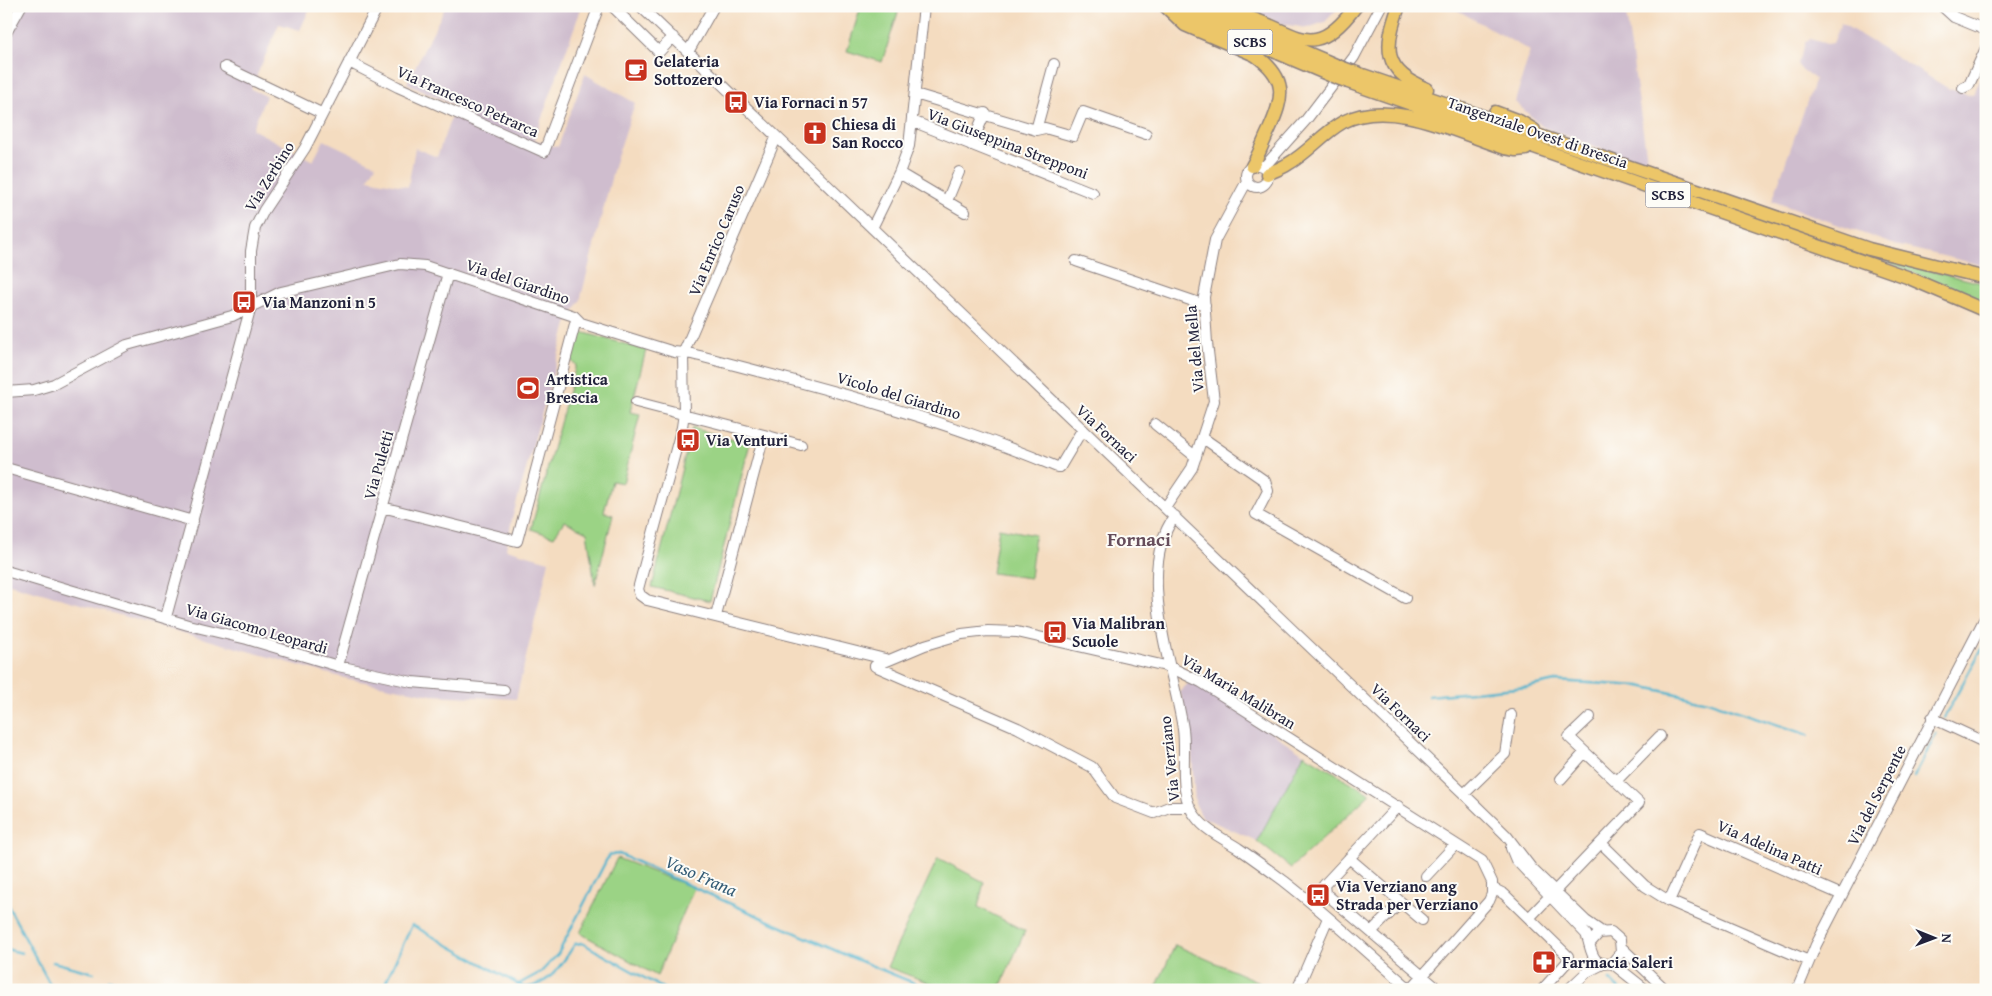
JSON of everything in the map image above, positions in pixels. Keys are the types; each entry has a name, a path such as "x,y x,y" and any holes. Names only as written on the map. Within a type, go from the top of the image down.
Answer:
{"main road":[{"name":"Tangenziale Ovest di Brescia","path":"1166,6 1532,148 1908,277 1986,311"},
{"path":"1166,6 1185,25 1255,55 1277,77 1281,92 1278,110 1261,169 1289,164 1342,123 1358,116 1378,114 1412,117 1505,148 1516,150 1532,148"},
{"name":"Tangenziale Ovest di Brescia","path":"1198,6 1335,71"},
{"path":"1216,14 1247,17 1292,37 1308,39 1332,33 1356,6"},
{"path":"1399,6 1390,29 1389,51 1395,66 1406,81 1519,121 1543,138"},
{"name":"Tangenziale Ovest di Brescia","path":"1351,77 1543,138 1869,250 1986,278"}],"street":[{"path":"6,33 21,6"},
{"name":"Via Zerbino","path":"166,617 251,306 251,251 255,228 264,210 297,162 378,6"},
{"name":"Via Francesco Petrarca","path":"349,62 544,152 599,6"},
{"path":"612,6 659,52 672,38"},
{"name":"Via Fornaci","path":"640,6 1082,430 1175,516 1506,835 1586,934 1590,943 1592,957"},
{"path":"688,52 714,6"},
{"path":"872,228 899,173 909,146 924,6"},
{"name":"Via del Mella","path":"1165,508 1188,476 1203,438 1214,401 1205,305 1215,240 1247,181 1247,171 1261,169 1306,120 1354,57 1380,6"},
{"path":"1942,6 1954,17 1986,30"},
{"path":"1963,88 1969,85 1986,48"},
{"path":"1036,130 1054,64"},
{"path":"225,67 321,113"},
{"path":"915,94 1036,130 1046,128 1073,136 1083,112 1146,134"},
{"path":"971,145 985,114"},
{"name":"Via Giuseppina Strepponi","path":"912,121 1093,193"},
{"name":"Via Enrico Caruso","path":"683,354 776,138"},
{"name":"Via del Mella","path":"1231,211 1257,186 1266,181 1261,169"},
{"path":"947,201 959,172"},
{"path":"899,173 964,212"},
{"path":"1247,181 1257,186"},
{"path":"1076,261 1205,305"},
{"name":"Via del Giardino","path":"6,392 34,390 54,384 127,345 232,316 281,292 400,264 425,266 448,273 574,316 581,323 683,354"},
{"name":"Via Puletti","path":"338,666 448,273"},
{"path":"382,507 517,542 576,320"},
{"path":"683,354 684,413 638,589 640,595 647,600 889,660"},
{"name":"Vicolo del Giardino","path":"683,354 692,354 816,386 934,420 1057,467 1060,467 1082,430"},
{"path":"636,402 801,445"},
{"path":"1155,424 1196,457"},
{"path":"716,616 764,435"},
{"path":"1203,438 1265,482 1268,491 1256,514 1405,598"},
{"path":"6,468 193,521"},
{"name":"Via Verziano","path":"1175,516 1161,540 1158,566 1159,614 1183,728 1185,791 1188,807 1210,830 1285,882 1411,990"},
{"name":"Via Giacomo Leopardi","path":"6,571 188,625 247,639 338,666 412,682 504,690"},
{"name":"Via del Serpente","path":"1797,990 1809,961 1842,895 1986,616"},
{"name":"Via Maria Malibran","path":"1188,807 1169,808 1154,814 1115,798 1092,767 1018,728 875,666 925,645 962,634 988,631 1018,632 1170,667 1201,682 1482,861 1489,872 1492,888"},
{"path":"1464,794 1505,754 1511,715"},
{"path":"1529,918 1639,803 1617,780 1569,737 1590,717"},
{"path":"1932,718 1986,743"},
{"path":"1617,780 1660,736"},
{"path":"1561,779 1585,752"},
{"path":"1398,806 1324,885 1325,893 1439,990"},
{"name":"Via Adelina Patti","path":"1669,901 1700,833 1842,895"},
{"path":"1601,843 1646,886 1669,901 1809,961"},
{"path":"1426,876 1455,845"},
{"path":"1349,858 1422,920"},
{"path":"1411,990 1488,901 1492,888 1504,894 1568,956 1568,961 1542,990"},
{"name":"Via Fornaci","path":"1552,894 1602,932 1616,935 1620,940 1622,948 1666,990"},
{"path":"1371,932 1401,902"},
{"path":"1298,990 1328,918"},
{"path":"1590,943 1594,936 1602,932"},
{"path":"1571,987 1588,972 1620,955 1622,948"},
{"path":"1571,987 1592,957 1608,963 1646,990"}],"shaded area":[{"path":"6,6 311,6 300,30 279,24 251,89 266,96 252,129 313,161 324,140 376,165 368,179 408,187 415,148 437,157 455,106 407,83 446,6 582,6 534,140 558,147 585,74 635,103 615,163 580,301 567,324 512,519 506,549 549,561 516,699 431,695 344,678 6,583"},
{"path":"1245,6 1340,6 1325,22 1307,28 1283,24 1245,8"},
{"path":"1450,6 1625,6 1648,166 1543,127 1515,102 1530,51"},
{"path":"1841,23 1949,89 1973,95 1986,68 1986,266 1895,245 1772,201 1815,79 1800,68 1798,63 1806,41 1810,39 1827,44 1833,43"},
{"path":"1191,680 1304,754 1257,841 1202,817 1195,803 1190,726 1180,692"}],"green space":[{"path":"861,6 900,6 882,62 847,51"},
{"path":"1877,258 1986,284 1986,305 1937,282"},
{"path":"578,331 646,350 630,412 640,414 623,483 612,481 604,512 613,515 595,585 587,532 564,521 554,537 531,529 576,365 569,359"},
{"path":"692,428 750,443 710,601 652,587"},
{"path":"999,528 1035,535 1030,578 992,573"},
{"path":"1304,754 1370,794 1291,868 1257,841"},
{"path":"617,858 694,888 657,976 580,933"},
{"path":"938,858 984,882 978,907 1025,931 999,990 948,990 887,967"},
{"path":"1175,945 1277,990 1155,990"}],"waterway":[{"path":"1944,718 1986,641"},
{"path":"1428,696 1528,687 1555,681 1640,686 1708,701 1808,735"},
{"path":"1914,777 1936,734"},
{"name":"Vaso Frana","path":"517,985 541,972 558,954 609,855 619,854 841,953 931,990"},
{"path":"6,902 53,990"},
{"name":"Vaso Frana","path":"382,990 412,925 525,988 534,986 549,978 575,944 582,943 666,990"},
{"name":"Vaso Frana","path":"6,949 22,953"},
{"name":"Vaso Frana","path":"53,962 94,973"},
{"name":"Vaso Frana","path":"109,980 168,990"},
{"path":"1610,980 1620,990"}],"place":[{"name":"Gelateria Sottozero","path":"636,70"},
{"name":"Via Fornaci n 57","path":"736,102"},
{"name":"Chiesa di San Rocco","path":"815,133"},
{"name":"Via Manzoni n 5","path":"244,302"},
{"name":"Artistica Brescia","path":"528,388"},
{"name":"Via Venturi","path":"688,440"},
{"name":"Via Malibran Scuole","path":"1055,632"},
{"name":"Via Verziano ang Strada per Verziano","path":"1318,895"},
{"name":"Farmacia Saleri","path":"1544,962"}],"district":[{"name":"Fornaci","path":"1139,539"}]}
